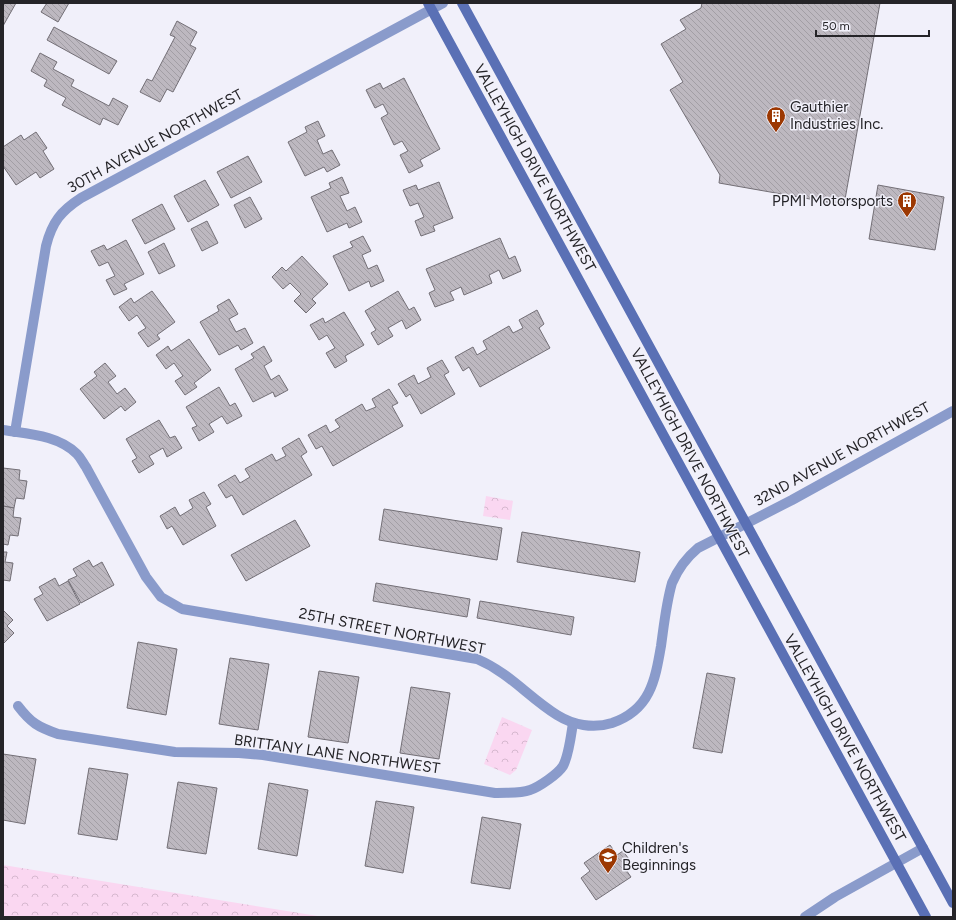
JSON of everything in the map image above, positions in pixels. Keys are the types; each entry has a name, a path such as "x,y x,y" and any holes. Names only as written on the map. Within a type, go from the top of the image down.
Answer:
{"main road":[{"name":"VALLEYHIGH DRIVE NORTHWEST","path":"462,3 953,903"},
{"name":"VALLEYHIGH DRIVE NORTHWEST","path":"430,6 926,917"}],"street":[{"name":"30TH AVENUE NORTHWEST","path":"16,432 46,246 51,229 60,215 81,198 430,6 443,3"},
{"name":"32ND AVENUE NORTHWEST","path":"746,524 953,411"},
{"name":"25TH STREET NORTHWEST","path":"3,430 58,441 69,447 78,455 146,577 161,596 172,603 182,608 204,613 478,659 503,672 553,712 573,723 591,726 607,725 618,721 629,715 645,700 651,690 656,673 669,595 676,572 684,561 698,548 746,524"},
{"name":"BRITTANY LANE NORTHWEST","path":"18,706 26,717 40,728 58,734 175,752 263,755 495,793 530,790 552,777 562,766 567,752 573,723"},
{"path":"805,917 835,897 923,848"}],"green space":[{"path":"486,496 513,501 510,520 483,516"},
{"path":"502,717 532,730 516,770 510,775 484,764"},
{"path":"3,865 324,917 3,917"}],"building":[{"path":"3,3 16,3 3,26"},
{"path":"47,3 69,3 58,22 41,12"},
{"name":"Gauthier Industries Inc.","path":"702,3 880,3 844,205 719,183 720,175 670,90 683,82 661,44 686,29 680,20 701,8"},
{"path":"177,21 197,32 190,45 196,48 173,92 167,89 160,102 140,92 147,79 152,81 175,37 170,35"},
{"path":"54,27 117,61 109,74 47,40"},
{"path":"40,53 57,62 53,69 74,80 71,86 109,106 113,98 128,106 118,125 103,118 100,125 62,105 66,98 44,86 47,80 31,71"},
{"path":"404,78 440,149 420,160 423,166 409,173 400,155 408,151 402,141 394,145 381,118 388,114 383,104 375,108 366,90 380,83 383,89"},
{"path":"318,121 325,136 317,140 323,154 332,150 340,165 327,172 324,167 305,176 288,142 307,132 305,127"},
{"path":"36,132 47,148 43,151 54,169 40,178 36,172 16,185 3,166 3,147 21,135 24,140"},
{"path":"248,156 262,182 231,198 217,172"},
{"path":"342,177 349,193 340,196 347,211 355,207 362,222 349,228 347,223 327,232 311,197 331,188 329,183"},
{"path":"205,180 219,205 188,222 174,196"},
{"path":"439,182 453,218 433,226 435,231 421,236 415,221 424,217 418,203 410,206 403,190 416,185 418,190"},
{"name":"PPMI Motorsports","path":"878,185 944,197 935,250 869,239"},
{"path":"250,197 262,219 245,228 234,205"},
{"path":"162,204 175,229 145,244 132,220"},
{"path":"207,221 218,243 202,251 191,229"},
{"path":"363,236 371,251 362,255 368,269 377,265 384,281 371,287 369,281 349,291 333,256 353,247 350,242"},
{"path":"500,238 509,259 515,256 521,271 503,279 499,270 489,275 492,283 464,295 461,287 450,292 454,300 435,307 429,293 435,290 426,269"},
{"path":"126,240 144,274 124,284 127,289 114,295 106,280 115,276 108,262 99,266 91,251 104,245 107,250"},
{"path":"164,243 175,266 159,274 148,252"},
{"path":"302,256 328,284 312,299 316,303 306,313 294,301 301,294 290,283 283,289 272,277 282,267 286,271"},
{"path":"152,291 175,322 157,335 160,339 148,347 138,333 146,328 137,315 129,321 119,307 131,298 134,303"},
{"path":"398,291 409,310 414,307 421,320 406,329 402,320 388,328 393,336 378,345 371,333 376,330 365,311"},
{"path":"229,299 238,314 229,319 236,332 245,328 253,343 241,350 238,345 219,355 200,322 219,311 217,306"},
{"path":"537,310 544,324 539,328 550,348 480,387 469,367 463,371 455,357 473,347 477,355 487,349 483,341 509,326 513,333 523,328 519,320"},
{"path":"344,312 364,345 345,356 347,361 335,368 326,353 335,348 327,335 319,340 310,325 323,318 325,323"},
{"path":"189,339 211,370 194,383 197,387 185,395 175,381 183,376 174,363 166,369 156,355 168,346 171,351"},
{"path":"264,346 272,361 264,366 271,380 279,375 288,390 275,397 273,392 253,402 235,369 254,358 251,354"},
{"path":"442,360 449,372 444,375 455,394 421,414 410,394 406,397 398,384 414,375 418,384 431,377 427,368"},
{"path":"105,363 116,376 108,382 117,394 125,388 136,402 125,411 121,406 104,419 80,389 97,376 94,372"},
{"path":"219,387 230,406 235,403 242,416 227,424 222,416 209,424 214,432 199,441 192,428 197,426 186,407"},
{"path":"389,389 398,403 392,406 403,426 333,466 322,446 316,449 308,435 326,425 330,433 340,427 335,420 362,404 366,411 376,407 372,399"},
{"path":"159,420 170,438 175,436 182,448 167,457 163,448 149,456 154,464 139,473 132,461 137,458 126,439"},
{"path":"299,438 307,452 301,456 312,475 243,515 232,495 226,498 218,485 235,475 240,483 250,477 245,469 272,454 276,461 286,456 282,448"},
{"path":"3,468 20,470 19,480 27,481 24,499 16,498 14,508 3,506"},
{"path":"204,492 211,504 206,507 216,526 183,545 172,526 167,529 160,516 175,507 180,516 193,508 189,500"},
{"path":"3,506 14,508 13,517 21,518 18,536 10,535 8,545 3,544"},
{"path":"384,509 502,528 497,560 379,540"},
{"path":"295,520 310,546 246,581 231,555"},
{"path":"522,532 640,552 635,582 517,562"},
{"path":"3,552 7,552 5,562 13,563 10,581 3,580"},
{"path":"89,560 93,567 102,562 114,585 81,603 68,580 77,576 73,569"},
{"path":"55,578 59,586 68,581 80,604 47,621 34,599 43,594 39,587"},
{"path":"376,583 470,599 467,617 373,601"},
{"path":"480,601 574,617 571,635 477,618"},
{"path":"3,610 13,620 7,626 14,633 3,644"},
{"path":"138,642 177,649 166,715 127,708"},
{"path":"230,658 269,664 258,730 219,724"},
{"path":"319,671 359,677 348,743 308,737"},
{"path":"707,673 735,678 722,753 693,748"},
{"path":"411,687 450,693 439,759 400,753"},
{"path":"3,754 36,759 25,824 3,820"},
{"path":"89,768 128,774 117,840 78,834"},
{"path":"178,782 217,788 206,854 167,848"},
{"path":"269,783 308,790 297,856 258,849"},
{"path":"376,801 414,807 403,873 365,866"},
{"path":"482,817 521,824 510,889 471,883"},
{"name":"Children's Beginnings","path":"610,845 617,855 623,851 631,862 624,867 631,877 596,900 581,878 590,871 584,863"}],"place":[{"name":"Gauthier Industries Inc.","path":"776,133"},
{"name":"PPMI Motorsports","path":"907,218"},
{"name":"Children's Beginnings","path":"608,874"}]}
